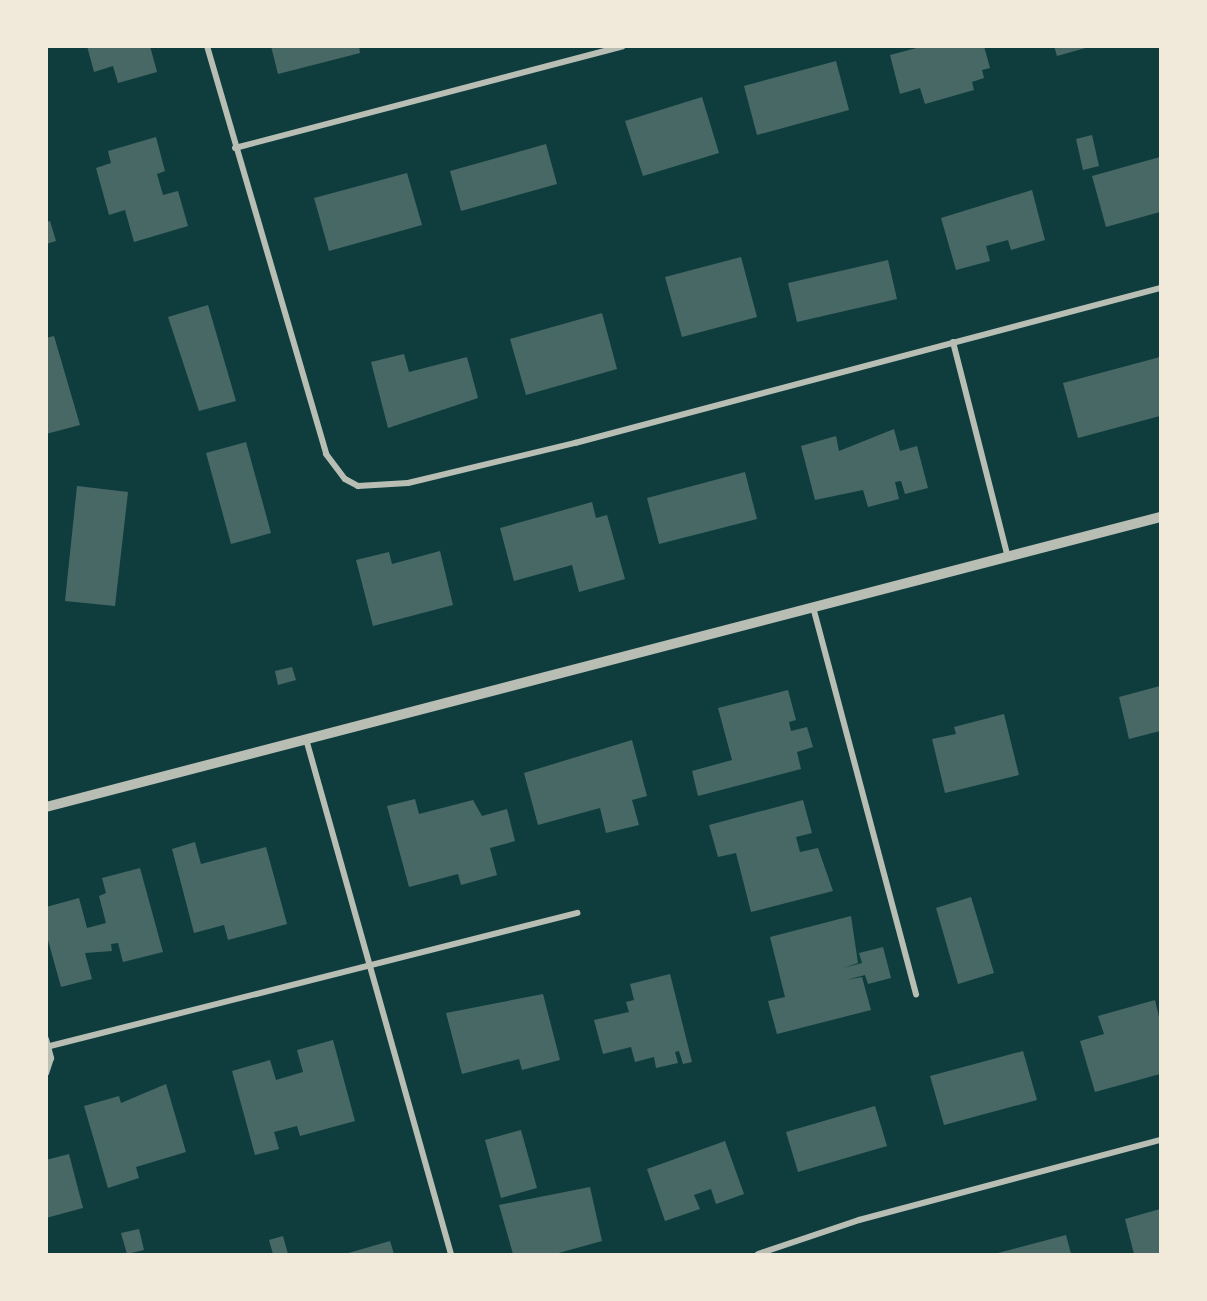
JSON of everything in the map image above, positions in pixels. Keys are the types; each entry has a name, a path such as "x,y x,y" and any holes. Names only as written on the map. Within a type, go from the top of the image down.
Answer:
{"street":[{"path":"207,46 326,454 345,479 358,486 439,476 1161,288"},
{"path":"588,46 591,55"},
{"path":"235,148 623,46"},
{"path":"952,342 1008,557"},
{"path":"46,807 1161,517"},
{"path":"813,607 916,995"},
{"path":"306,739 451,1254"},
{"path":"46,1073 48,1043 577,913"},
{"path":"758,1254 870,1217 1161,1140"}],"building":[{"path":"87,46 150,46 157,72 118,83 113,66 94,72"},
{"path":"271,46 359,46 360,53 278,74"},
{"path":"924,46 984,46 990,68 982,70 984,78 972,82 974,90 925,104 920,88 900,94 890,55"},
{"path":"1054,46 1089,46 1089,47 1057,56"},
{"path":"836,61 849,110 757,135 744,86"},
{"path":"702,97 719,153 643,176 625,121"},
{"path":"1092,135 1099,166 1083,170 1076,139"},
{"path":"156,137 165,171 157,174 163,195 178,191 188,226 134,242 125,210 109,215 96,168 111,163 108,151"},
{"path":"546,144 557,184 461,211 450,171"},
{"path":"1160,157 1160,212 1106,227 1092,176"},
{"path":"407,173 422,225 329,251 314,198"},
{"path":"1032,190 1045,240 1011,250 1008,240 986,246 990,261 956,270 941,218"},
{"path":"50,221 56,241 46,244 46,222"},
{"path":"741,257 757,317 682,337 665,277"},
{"path":"888,260 897,299 797,322 788,283"},
{"path":"208,305 236,401 199,411 168,317"},
{"path":"602,313 617,369 526,395 510,339"},
{"path":"54,336 80,425 46,434 46,338"},
{"path":"404,354 409,372 467,357 478,398 388,428 371,362"},
{"path":"1160,357 1160,416 1078,438 1063,383"},
{"path":"894,429 900,451 917,446 928,488 905,494 901,481 895,482 899,499 868,507 863,490 815,500 801,446 836,436 839,451"},
{"path":"246,442 271,533 231,544 206,453"},
{"path":"745,472 757,519 659,544 647,498"},
{"path":"77,486 128,492 115,606 65,601"},
{"path":"592,502 596,518 607,515 625,579 579,592 572,565 514,581 500,528"},
{"path":"440,551 453,605 373,626 356,560 389,552 392,564"},
{"path":"292,667 296,680 278,685 275,671"},
{"path":"1160,686 1160,731 1129,739 1119,697"},
{"path":"788,690 796,720 789,722 791,731 807,727 813,747 797,752 801,769 698,796 692,771 732,760 718,708"},
{"path":"1004,714 1019,775 945,793 932,739 956,734 954,727"},
{"path":"632,740 647,796 632,800 639,825 606,833 600,808 538,825 524,773"},
{"path":"415,799 419,814 473,800 482,816 507,809 515,841 490,848 497,875 461,885 458,874 409,887 387,806"},
{"path":"803,800 812,833 796,837 800,852 818,848 833,891 751,912 736,853 718,857 709,825"},
{"path":"195,842 201,864 266,847 287,924 228,940 224,925 194,933 172,849"},
{"path":"140,868 163,952 123,962 118,943 111,944 112,951 85,953 92,979 61,987 46,933 46,907 79,898 87,928 106,923 99,896 106,893 102,878"},
{"path":"971,897 994,973 958,984 936,908"},
{"path":"851,916 858,963 843,968 862,963 859,953 883,947 891,978 868,984 865,975 846,980 862,977 871,1010 777,1034 768,1001 785,997 770,937"},
{"path":"670,974 692,1062 683,1064 679,1051 675,1052 678,1063 656,1068 654,1057 635,1062 631,1047 603,1054 594,1020 629,1012 626,1002 634,1000 630,984"},
{"path":"543,994 560,1060 522,1070 519,1059 462,1074 446,1013"},
{"path":"1155,1000 1160,1021 1160,1074 1095,1092 1080,1041 1104,1034 1098,1016"},
{"path":"333,1040 355,1121 300,1136 297,1126 274,1132 279,1149 255,1155 232,1071 270,1060 276,1080 303,1072 297,1050"},
{"path":"1023,1051 1037,1100 944,1125 930,1076"},
{"path":"166,1084 186,1152 136,1167 139,1178 108,1188 84,1106 119,1096 121,1103"},
{"path":"875,1106 887,1146 798,1172 786,1132"},
{"path":"521,1130 537,1188 501,1198 485,1140"},
{"path":"725,1141 744,1194 716,1204 711,1189 694,1195 700,1209 665,1221 647,1169"},
{"path":"69,1154 83,1208 46,1218 46,1160"},
{"path":"590,1187 602,1241 555,1254 513,1254 499,1205"},
{"path":"1160,1209 1160,1254 1134,1254 1125,1219"},
{"path":"139,1229 144,1250 127,1254 121,1233"},
{"path":"1066,1235 1071,1254 994,1254"},
{"path":"283,1236 288,1254 273,1254 269,1240"},
{"path":"390,1241 394,1254 345,1254"}]}
